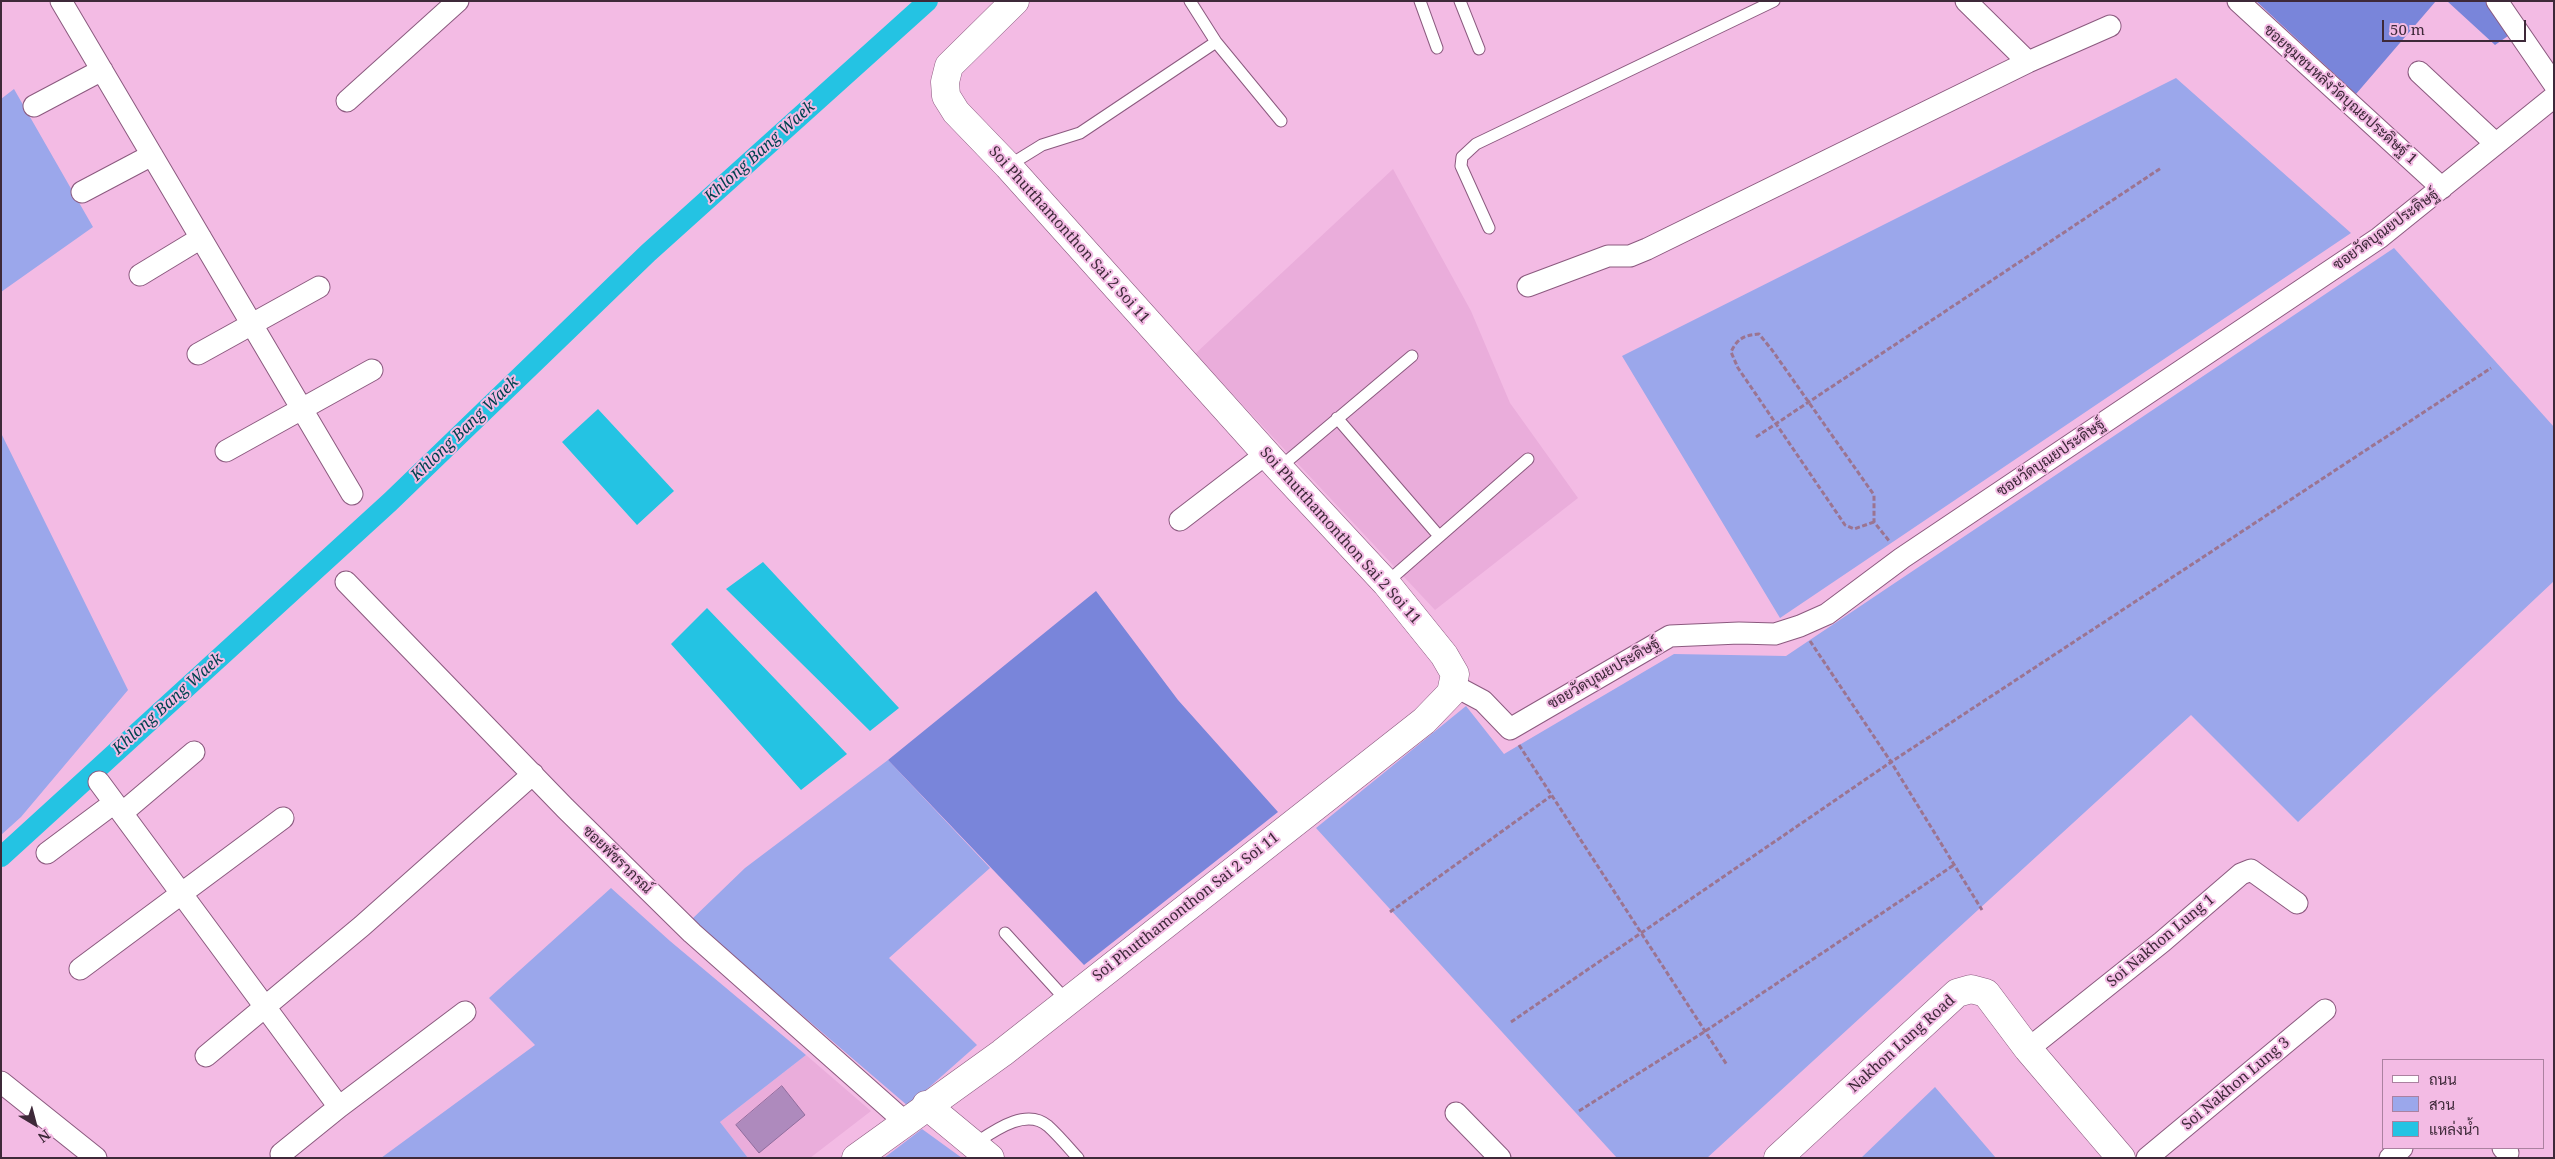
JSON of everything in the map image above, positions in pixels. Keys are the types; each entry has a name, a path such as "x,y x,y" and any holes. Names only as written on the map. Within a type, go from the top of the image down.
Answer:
{"street":[{"path":"61,1 352,494"},
{"path":"347,101 458,1"},
{"name":"Soi Phutthamonthon Sai 2 Soi 11","path":"856,1158 926,1105 1002,1053 1424,721 1451,693 1455,674 1444,655 1386,583 1272,461 1008,166 956,112 946,96 944,82 949,66 1015,1"},
{"path":"1966,1 2028,62"},
{"name":"ซอยชุมชนหลังวัดบุณยประดิษฐ์ 1","path":"2238,1 2442,188"},
{"path":"2497,1 2554,84"},
{"path":"1528,286 1608,256 1630,256 1647,249 2028,62 2110,26"},
{"path":"34,106 102,70"},
{"path":"2419,72 2495,144"},
{"name":"ซอยวัดบุณยประดิษฐ์","path":"1510,729 1670,636 1739,632 1775,634 1800,626 1827,614 1902,558 2379,238 2554,97"},
{"path":"82,192 152,155"},
{"path":"140,275 201,238"},
{"path":"198,354 320,287"},
{"path":"226,451 303,410 372,370"},
{"path":"1180,520 1272,461"},
{"name":"ซอยพัชราภรณ์","path":"346,582 564,808 692,933 904,1122"},
{"path":"1453,685 1483,701 1510,729"},
{"path":"47,853 118,808 194,752"},
{"path":"206,1056 362,926 533,774"},
{"path":"99,782 266,1005 339,1107"},
{"path":"80,969 283,818"},
{"name":"Soi Nakhon Lung 1","path":"2028,1049 2162,942 2241,874 2250,870 2297,903"},
{"name":"Nakhon Lung Road","path":"1778,1158 1957,993 1971,988 1986,993 2028,1049 2121,1158"},
{"name":"Soi Nakhon Lung 3","path":"2147,1158 2325,1010"},
{"path":"281,1154 339,1107 465,1012"},
{"path":"1,1082 96,1158"},
{"path":"926,1105 981,1151"},
{"path":"1456,1113 1500,1158"},
{"path":"2390,1158 2401,1149"}],"lane":[{"path":"1190,1 1216,42 1281,121"},
{"path":"1420,1 1437,48"},
{"path":"1460,1 1479,49"},
{"path":"1489,228 1461,166 1462,158 1476,144 1774,1"},
{"path":"1008,166 1042,145 1080,133 1216,42"},
{"path":"1272,461 1337,418 1412,356"},
{"path":"1337,418 1439,536"},
{"path":"1386,583 1528,459"},
{"path":"1005,933 1067,1001"},
{"path":"981,1151 997,1128 1025,1118 1047,1125 1078,1158"}],"path":[{"path":"1756,437 2161,168"},
{"path":"1874,522 1854,529 1845,525 1738,368 1732,352 1735,344 1746,335 1759,334 1874,495 1874,522 1902,558"},
{"path":"1510,1022 1891,762 2491,368"},
{"path":"1800,626 1891,762 1982,910"},
{"path":"1510,729 1551,796 1642,931 1704,1032 1728,1065"},
{"path":"1390,912 1551,796"},
{"path":"1579,1111 1704,1032 1954,865"}],"shaded area":[{"path":"2256,1 2436,1 2356,94"},
{"path":"2447,1 2485,1 2508,36 2495,45"},
{"path":"1393,169 1471,311 1510,403 1578,498 1435,610 1195,354"},
{"path":"1096,591 1178,700 1278,812 1084,965 888,760"},
{"path":"806,1055 871,1111 810,1158 748,1158 720,1122"}],"green space":[{"path":"2176,78 2351,233 1780,618 1622,356"},
{"path":"14,89 93,227 1,292 1,99"},
{"path":"2394,248 2554,427 2554,581 2298,822 2191,715 1707,1158 1617,1158 1316,828 1466,706 1504,754 1674,654 1786,656"},
{"path":"1,433 128,690 21,817 1,835"},
{"path":"888,760 990,868 889,958 977,1045 908,1106 691,920 745,868"},
{"path":"611,888 670,941 806,1055 720,1122 748,1158 381,1158 535,1045 489,998"},
{"path":"1935,1087 1996,1158 1861,1158"},
{"path":"922,1129 962,1158 884,1158"}],"water":[{"path":"598,409 674,491 637,525 562,442"},
{"path":"763,562 899,708 870,731 726,589"},
{"path":"707,608 847,754 801,790 671,644"}],"building":[{"path":"782,1086 805,1115 759,1153 736,1125"}],"waterway":[{"name":"Khlong Bang Waek","path":"1,857 390,502 648,253 928,1"}]}
